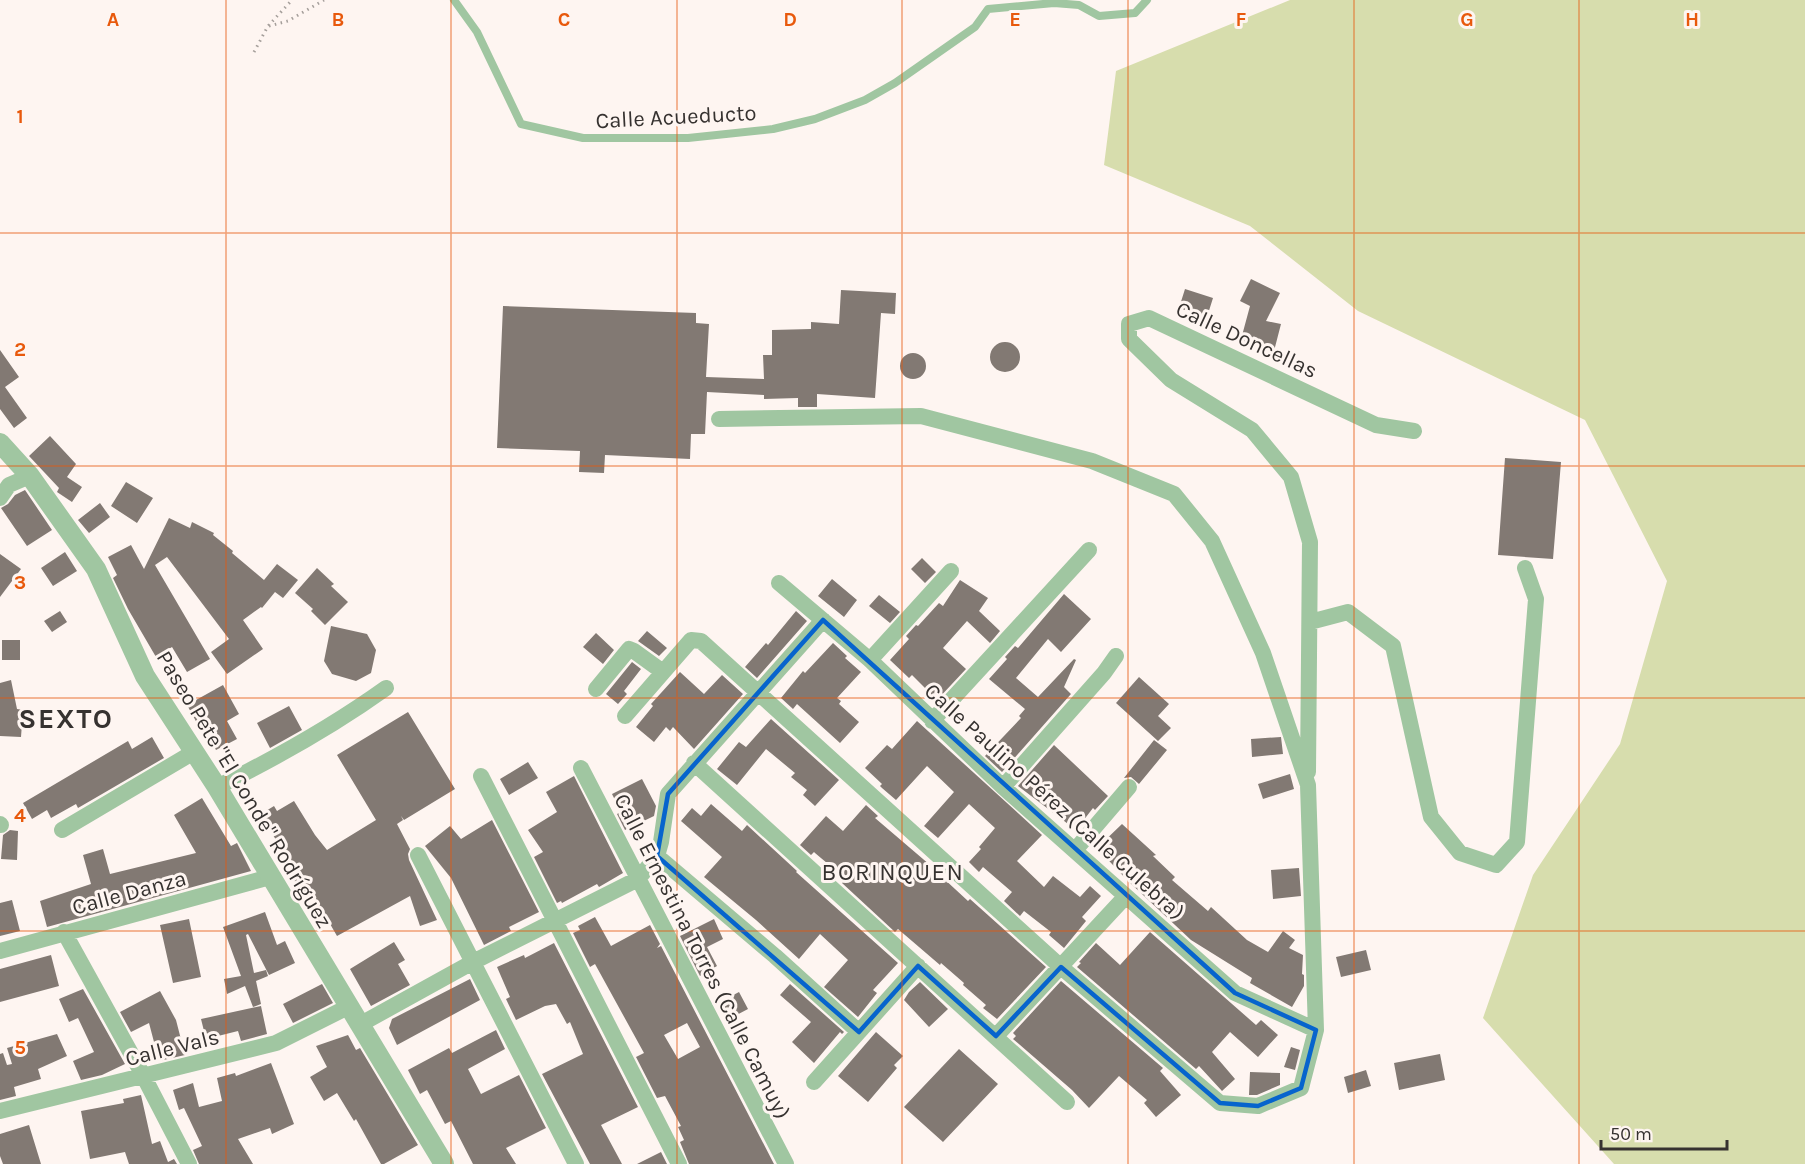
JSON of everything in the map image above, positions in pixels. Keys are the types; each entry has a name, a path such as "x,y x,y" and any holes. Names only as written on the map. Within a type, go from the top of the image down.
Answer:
{"street":[{"name":"Calle Doncellas","path":"1308,785 1310,542 1291,477 1252,430 1171,380 1129,339 1129,324 1149,318 1376,425 1413,431"},
{"path":"625,716 691,640 701,641 1061,967 1220,1103 1258,1106 1300,1088 1316,1030 1308,785 1263,653 1212,541 1174,494 1092,461 921,416 719,419"},
{"name":"Paseo Pete \"El Conde\" Rodríguez","path":"0,443 30,476 96,568 146,676 217,788 444,1164"},
{"path":"0,498 9,485 30,476"},
{"path":"932,721 1089,550"},
{"path":"1310,622 1348,612 1393,646 1431,817 1460,853 1496,865 1517,842 1536,599 1525,568"},
{"path":"870,660 951,571"},
{"name":"Calle Paulino Pérez (Calle Culebra)","path":"779,583 870,660 1003,787 1076,849 1235,993 1316,1030"},
{"path":"359,1025 473,962 638,879 657,856 668,794 823,620"},
{"path":"596,689 629,649 663,672"},
{"path":"1003,787 1104,673 1116,656"},
{"path":"217,788 263,765 350,714 386,688"},
{"path":"62,830 194,752"},
{"path":"694,763 1068,1102"},
{"name":"Calle Ernestina Torres (Calle Camuy)","path":"581,768 786,1164"},
{"path":"481,776 679,1164"},
{"path":"1076,849 1129,787"},
{"path":"418,855 576,1164"},
{"path":"657,856 860,1032"},
{"name":"Calle Danza","path":"0,951 270,877"},
{"path":"996,1036 1126,896"},
{"path":"64,933 144,1077 189,1164"},
{"path":"814,1082 918,966"},
{"name":"Calle Vals","path":"0,1111 276,1044 348,1007"}],"lane":[{"name":"Calle Acueducto","path":"454,0 477,32 521,124 583,138 688,138 773,129 815,119 855,104 895,83 975,27 988,9 1054,3 1071,4 1079,5 1099,16 1135,13 1147,0"}],"path":[{"path":"254,52 268,26 292,0"},
{"path":"268,26 288,21 324,0"}],"highlighted area":[{"path":"823,620 1235,993 1316,1030 1301,1088 1258,1106 1220,1103 1061,967 996,1036 918,966 859,1032 657,856 668,794"}],"green space":[{"path":"1290,0 1805,0 1805,1164 1614,1164 1483,1018 1533,875 1620,744 1667,581 1585,420 1358,311 1250,226 1104,165 1116,71"}],"building":[{"path":"1251,279 1280,293 1266,321 1281,324 1274,351 1240,343 1250,306 1240,301"},
{"path":"1185,289 1213,298 1207,317 1179,308"},
{"path":"841,290 896,293 895,314 881,313 875,398 817,394 817,407 798,407 798,398 764,399 764,395 707,392 705,434 691,434 690,459 605,455 604,473 579,472 580,451 497,448 503,306 696,313 696,323 709,324 706,377 764,379 763,355 772,355 772,330 811,329 811,322 839,324"},
{"path":"1005,342 1011,343 1019,351 1019,363 1011,371 1005,372 999,371 991,363 990,357 991,351 999,343"},
{"path":"0,350 19,377 5,387 27,418 14,428 0,409"},
{"path":"913,353 922,357 926,366 922,375 913,379 904,375 900,366 904,357"},
{"path":"50,436 76,464 67,477 82,487 72,502 57,492 59,488 29,456"},
{"path":"1505,458 1561,462 1553,559 1498,555"},
{"path":"126,482 153,498 137,523 111,506"},
{"path":"25,490 52,530 27,546 1,508 8,504 15,495"},
{"path":"100,503 110,517 89,533 78,520"},
{"path":"169,518 190,528 192,522 214,533 213,535 233,551 232,553 264,580 277,564 298,580 283,598 275,592 262,608 243,620 263,649 227,674 211,652 229,639 167,557 155,565 210,659 187,672 172,647 156,657 113,578 117,575 108,557 131,545 144,569"},
{"path":"65,552 77,571 53,586 41,568"},
{"path":"0,554 21,569 0,597"},
{"path":"922,558 936,572 925,583 911,569"},
{"path":"317,568 348,602 325,625 311,611 313,609 295,593"},
{"path":"832,579 857,600 844,617 818,596"},
{"path":"960,580 988,598 979,611 1000,631 990,643 967,621 943,648 966,669 937,700 912,675 909,678 890,660 909,639 906,636 916,625 918,626 939,603 943,606"},
{"path":"1064,594 1091,619 1061,652 1048,639 1016,678 1038,697 1074,659 1076,660 1064,687 1071,694 1002,772 985,756 1021,718 1019,716 1025,709 989,679 1007,659 1005,657 1015,646 1018,648"},
{"path":"879,595 900,612 890,623 869,606"},
{"path":"60,611 67,622 52,632 44,621"},
{"path":"796,611 807,621 757,678 745,667 766,643 768,645"},
{"path":"331,626 367,634 376,650 371,673 356,681 332,674 324,661"},
{"path":"647,631 667,648 659,656 638,641"},
{"path":"596,633 614,650 603,664 583,647"},
{"path":"2,640 20,640 20,660 2,660"},
{"path":"833,643 861,672 837,698 841,701 839,704 859,722 840,743 797,704 793,709 781,698 803,671 805,673"},
{"path":"632,662 641,669 624,691 627,694 618,704 606,694"},
{"path":"680,672 704,694 722,675 743,694 694,749 673,727 670,731 666,727 654,742 636,727 653,706 651,704"},
{"path":"1139,677 1169,704 1158,716 1171,728 1158,741 1116,703"},
{"path":"11,680 17,709 23,710 21,737 0,736 0,683"},
{"path":"223,685 239,714 227,721 237,739 216,750 206,733 203,734 187,705"},
{"path":"289,706 302,730 270,748 257,723"},
{"path":"408,712 455,789 404,820 401,816 403,820 397,824 410,849 409,860 437,920 420,926 410,896 337,936 310,889 303,894 294,880 301,875 286,853 284,854 261,814 274,806 277,811 294,801 327,850 376,820 337,755"},
{"path":"771,719 839,780 815,806 803,795 807,790 791,777 795,773 766,749 737,785 717,769 739,742 746,747"},
{"path":"917,721 1042,835 1017,861 1044,887 1053,876 1080,897 1090,886 1101,896 1082,917 1086,921 1064,948 1049,935 1051,932 1024,911 1020,916 1004,901 1012,892 983,867 979,872 969,862 995,828 969,804 938,838 924,826 954,792 927,766 896,800 865,768 887,745 892,749"},
{"path":"152,737 164,758 78,808 76,804 51,818 47,810 32,819 23,803 128,741 132,749"},
{"path":"1281,737 1283,754 1252,757 1251,739"},
{"path":"1154,740 1167,750 1139,784 1131,777 1124,778"},
{"path":"1054,745 1108,796 1095,810 1093,808 1076,830 1018,786"},
{"path":"528,762 538,778 509,795 500,779"},
{"path":"1290,774 1294,789 1263,799 1258,784"},
{"path":"574,776 623,873 599,887 597,884 562,903 561,901 557,903 534,857 543,852 528,830 557,812 546,792"},
{"path":"642,779 656,806 654,816 625,830 617,814 621,812 612,794"},
{"path":"202,798 231,846 237,843 251,871 47,927 40,901 91,884 83,855 103,849 110,874 196,853 174,815"},
{"path":"711,804 742,831 747,825 898,963 873,990 877,993 858,1017 824,987 848,960 820,934 799,959 704,877 722,857 681,821 692,808 701,816"},
{"path":"866,805 878,816 875,818 930,865 932,864 944,875 942,877 968,901 970,899 1046,967 997,1019 983,1008 986,1005 963,985 964,983 898,929 895,932 842,883 846,879 814,852 811,855 800,845 826,816 843,831"},
{"path":"492,820 539,912 509,927 511,931 484,945 451,878 425,846 450,826 461,839"},
{"path":"1122,824 1156,855 1153,856 1175,877 1172,880 1208,911 1211,907 1247,940 1268,952 1283,931 1295,940 1289,948 1303,955 1304,986 1292,1007 1250,983 1252,978 1191,940 1127,880 1097,848"},
{"path":"10,830 18,831 17,860 1,859 3,835"},
{"path":"1299,868 1301,896 1273,899 1271,870"},
{"path":"12,900 20,931 0,936 0,903"},
{"path":"265,912 277,945 285,941 295,963 269,975 248,934 246,935 254,973 266,970 268,976 256,981 261,1004 253,1007 245,986 227,994 224,979 241,976 223,927"},
{"path":"595,917 611,946 650,925 660,944 657,948 661,946 774,1164 689,1164 680,1142 684,1140 678,1127 681,1126 665,1096 657,1098 636,1057 644,1053 595,964 590,967 573,933 580,930 578,926","holes":["687,1023 700,1047 678,1059 664,1035"]},
{"path":"189,919 201,977 173,983 160,925"},
{"path":"714,919 723,939 707,947 717,966 700,976 680,936"},
{"path":"1150,932 1256,1025 1261,1020 1278,1035 1258,1057 1230,1032 1212,1052 1235,1079 1222,1091 1199,1066 1196,1069 1077,967 1096,943 1120,965"},
{"path":"394,942 405,960 398,964 410,985 371,1006 350,969"},
{"path":"554,943 638,1107 601,1125 622,1164 590,1164 542,1074 583,1054 570,1022 567,1024 556,1004 545,1006 516,1020 506,999 510,997 497,967 524,955 525,958"},
{"path":"1366,950 1371,970 1341,977 1336,957"},
{"path":"51,955 59,986 0,1002 0,969"},
{"path":"470,979 480,1000 397,1045 389,1028 392,1019"},
{"path":"1061,981 1163,1068 1160,1071 1181,1095 1156,1117 1144,1103 1147,1100 1119,1076 1089,1108 1072,1090 1013,1039 1016,1036 1013,1033"},
{"path":"920,982 948,1009 929,1027 904,1000"},
{"path":"322,984 333,1003 293,1023 283,1004"},
{"path":"790,984 844,1032 842,1034 840,1032 814,1063 792,1042 811,1022 780,995"},
{"path":"83,989 125,1064 102,1075 81,1080 73,1061 94,1052 78,1018 69,1022 59,999"},
{"path":"160,991 176,1020 185,1055 159,1061 149,1023 131,1032 120,1012"},
{"path":"739,992 748,1009 729,1019 720,1002"},
{"path":"261,1006 267,1034 241,1041 238,1031 206,1039 201,1019"},
{"path":"496,1030 505,1049 468,1069 481,1094 519,1075 546,1128 506,1148 516,1164 473,1164 451,1121 445,1124 427,1090 420,1094 408,1070 449,1048 452,1053"},
{"path":"876,1032 903,1056 894,1065 897,1068 868,1102 838,1076"},
{"path":"57,1034 67,1056 38,1069 41,1079 14,1087 16,1096 0,1100 0,1054 3,1053 7,1065 12,1064 7,1048"},
{"path":"348,1035 356,1050 360,1048 418,1145 384,1164 381,1164 356,1119 354,1121 337,1093 324,1101 310,1077 327,1067 316,1046"},
{"path":"1291,1047 1300,1050 1295,1070 1284,1067"},
{"path":"959,1049 998,1084 943,1142 904,1107"},
{"path":"1440,1054 1445,1080 1399,1090 1394,1063"},
{"path":"271,1063 294,1124 272,1134 270,1128 238,1139 253,1164 199,1164 193,1150 202,1146 184,1108 179,1110 173,1090 193,1083 199,1107 222,1101 217,1078 235,1073 236,1076"},
{"path":"1366,1070 1371,1086 1348,1093 1344,1077"},
{"path":"1250,1072 1280,1073 1280,1085 1257,1095 1249,1095"},
{"path":"141,1095 152,1144 160,1141 168,1162 174,1159 177,1164 129,1164 125,1152 90,1159 81,1111 124,1103 123,1099"},
{"path":"29,1125 41,1164 3,1164 0,1156 0,1134"},
{"path":"661,1152 667,1164 637,1164"}],"district":[{"name":"SEXTO","path":"66,718"},
{"name":"BORINQUEN","path":"893,872"}]}
